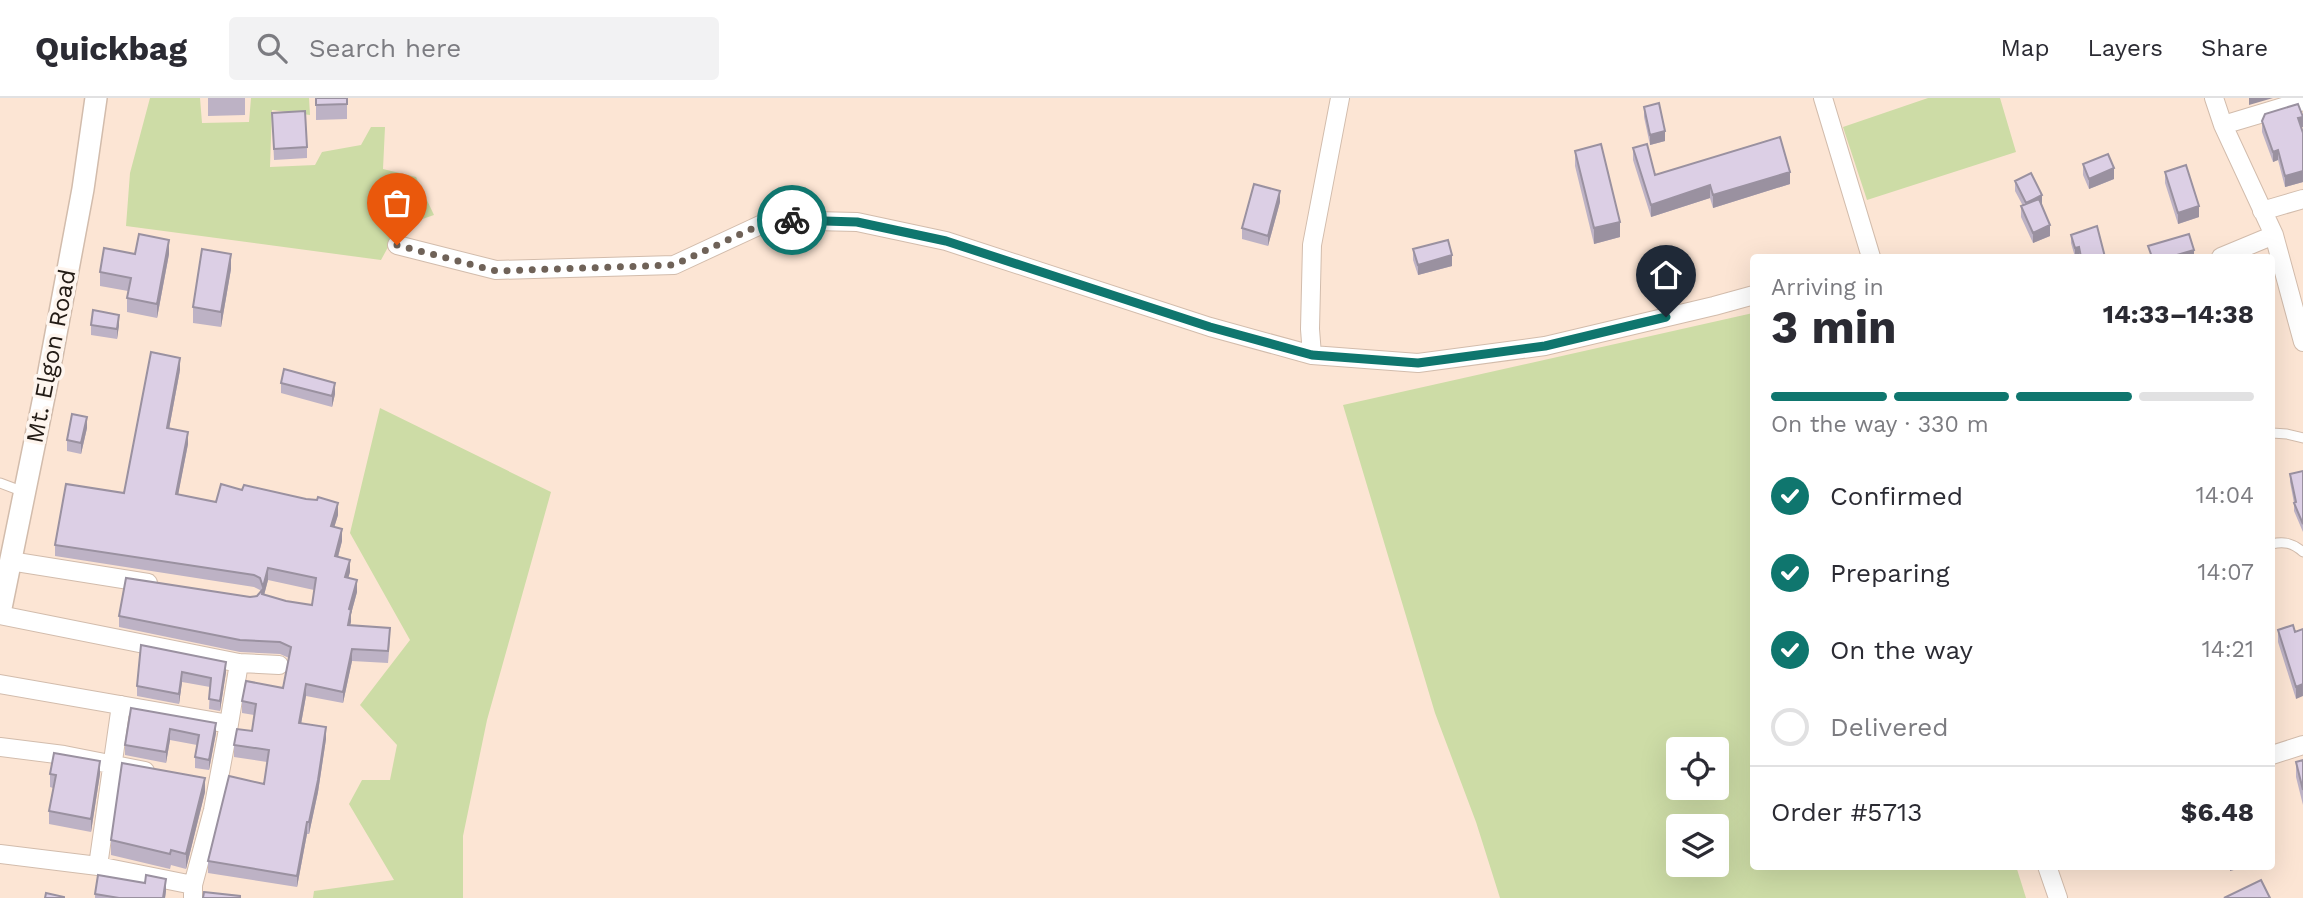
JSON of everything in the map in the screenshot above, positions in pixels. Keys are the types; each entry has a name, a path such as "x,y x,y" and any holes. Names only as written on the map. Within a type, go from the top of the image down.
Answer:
{"street":[{"name":"Mt. Elgon Road","path":"0,614 83,189 96,98"},
{"path":"1312,355 1312,245 1340,98"},
{"path":"1823,98 1870,254"},
{"path":"2214,98 2223,125 2274,235 2303,342"},
{"path":"2223,125 2303,102"},
{"path":"2263,211 2303,199"},
{"path":"397,245 496,271 674,265 771,220 857,222 946,241 1210,327 1312,355 1418,363 1545,346 1750,296"},
{"path":"2228,254 2274,235"},
{"path":"10,561 171,586"},
{"path":"0,614 239,663 279,665"},
{"path":"0,854 98,866 193,891 213,810 211,782 229,724 239,663"},
{"path":"0,684 229,724"},
{"path":"98,866 121,705"},
{"path":"2275,754 2303,745"},
{"path":"0,747 64,755 165,774"},
{"path":"2048,870 2058,898"}],"lane":[{"path":"2275,433 2303,438"},
{"path":"0,483 25,492"},
{"path":"2275,543 2295,545 2303,552"}],"green space":[{"path":"150,98 200,98 202,123 249,122 251,98 309,98 310,115 272,110 270,167 315,165 322,152 361,145 371,127 385,127 383,169 416,177 434,215 399,227 381,260 126,226 130,173"},
{"path":"1928,98 2000,98 2016,152 1867,200 1843,127"},
{"path":"1750,314 1750,870 2017,870 2026,898 1500,898 1476,822 1435,713 1343,405"},
{"path":"380,408 551,492 487,720 463,836 463,898 313,898 314,891 394,880 349,804 362,780 390,780 397,745 360,705 410,640 350,533"}],"building":[{"path":"316,98 347,98 347,104 316,105"},
{"path":"1659,103 1665,131 1650,135 1644,107"},
{"path":"2298,104 2303,117 2298,118 2303,133 2303,171 2285,176 2278,150 2273,152 2262,121 2265,114"},
{"path":"305,111 307,147 274,149 272,113"},
{"path":"1780,137 1790,172 1713,195 1710,185 1651,205 1633,148 1647,144 1655,175"},
{"path":"1601,144 1620,222 1594,228 1575,151"},
{"path":"2108,154 2114,168 2089,179 2083,164"},
{"path":"2186,165 2199,206 2178,213 2165,172"},
{"path":"2031,173 2042,195 2026,203 2015,181"},
{"path":"1254,184 1280,191 1268,236 1242,228"},
{"path":"2039,199 2050,225 2033,233 2021,206"},
{"path":"2097,226 2104,254 2080,254 2079,247 2075,248 2071,235"},
{"path":"139,234 169,240 157,304 127,298 131,278 100,272 104,248 135,254"},
{"path":"2189,234 2194,250 2180,254 2151,254 2148,246"},
{"path":"1448,240 1452,255 1418,265 1413,249"},
{"path":"202,249 231,254 221,312 193,307"},
{"path":"93,310 119,315 117,329 91,325"},
{"path":"151,352 180,358 167,428 188,432 176,494 216,502 221,484 242,490 244,485 306,499 317,500 318,497 338,503 331,526 342,529 335,556 350,560 345,577 357,580 349,609 348,625 390,628 388,651 352,649 343,692 306,684 299,723 326,727 318,780 297,876 208,861 229,776 264,784 269,750 234,745 237,729 252,731 256,704 242,701 246,681 283,688 291,647 280,642 240,640 119,616 126,578 250,597 257,596 263,589 262,594 312,605 316,578 268,568 263,587 260,578 254,575 55,545 66,484 124,493"},
{"path":"284,369 335,383 332,396 281,383"},
{"path":"72,414 87,417 81,443 67,440"},
{"path":"2303,471 2303,524 2294,503 2296,502 2290,474"},
{"path":"2293,625 2295,632 2303,629 2303,684 2296,687 2278,630"},
{"path":"141,645 226,662 220,701 209,699 211,678 182,672 179,694 137,686"},
{"path":"131,708 216,723 209,760 195,757 199,735 170,729 166,752 125,745"},
{"path":"54,753 100,761 91,819 49,811 56,775 50,774"},
{"path":"2303,760 2303,790 2296,762"},
{"path":"122,763 205,778 186,854 171,850 170,854 111,840"},
{"path":"98,875 145,883 146,875 166,879 163,898 119,898 95,894"},
{"path":"2261,880 2270,898 2224,898"},
{"path":"204,892 240,896 240,898 203,898"},
{"path":"46,893 64,897 64,898 45,898"}],"way so far":[{"path":"397,245 496,271 674,265 771,220 792,220"}],"route":[{"path":"792,220 857,222 946,241 1210,327 1312,355 1418,363 1545,346 1666,317"}]}
